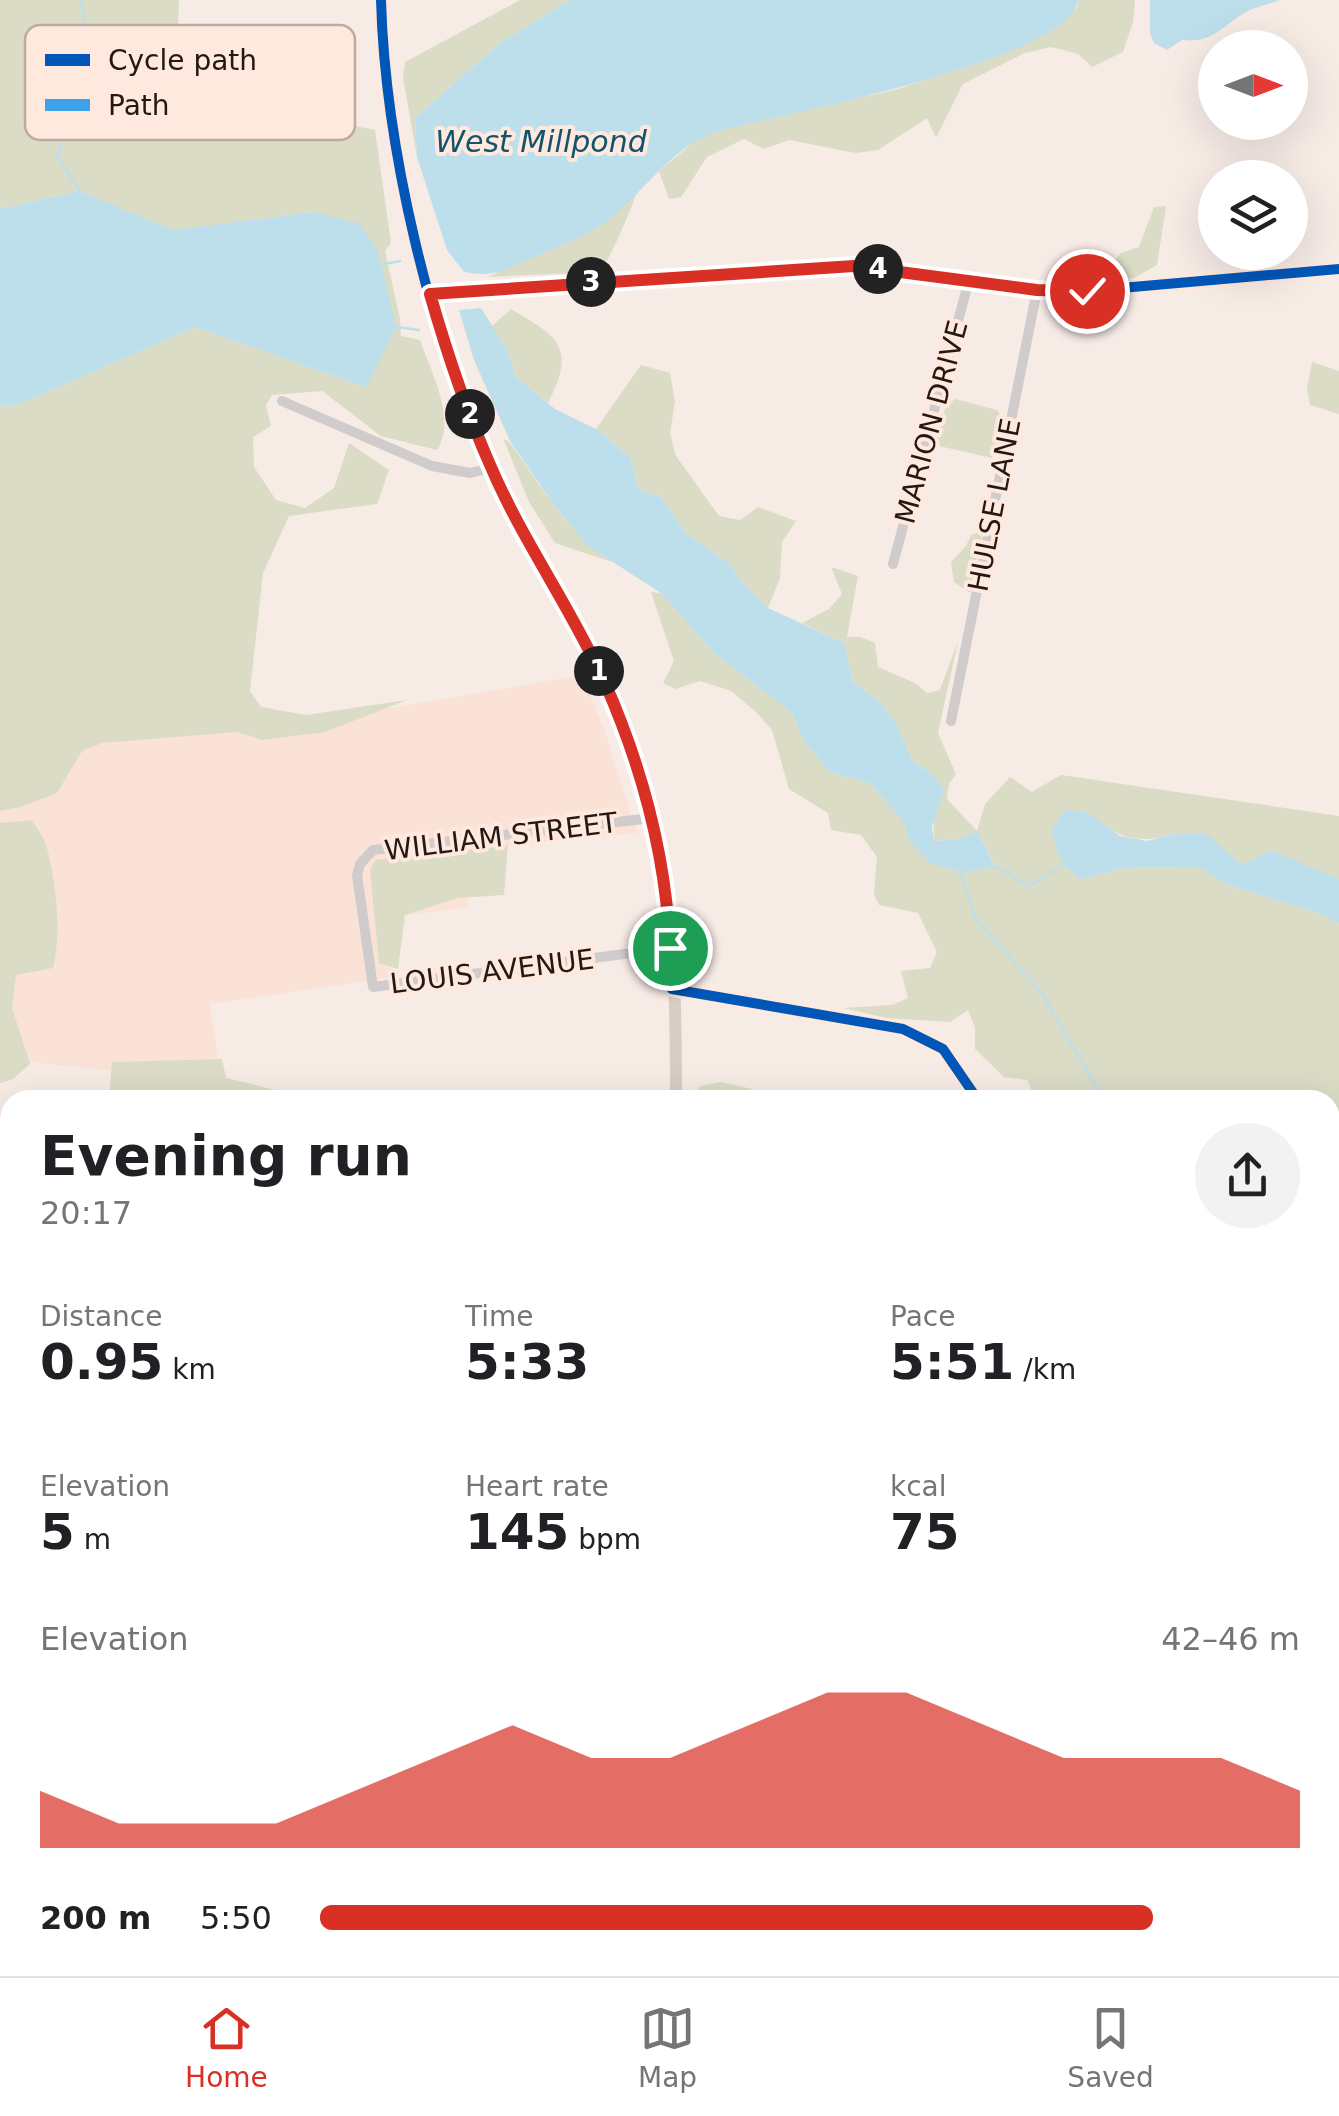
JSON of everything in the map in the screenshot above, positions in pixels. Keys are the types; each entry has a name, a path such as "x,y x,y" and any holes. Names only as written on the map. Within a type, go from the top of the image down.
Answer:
{"main road":[{"path":"381,0 400,164 416,247 454,372 491,468 604,682 652,818 668,912 676,1090"}],"street":[{"path":"430,294 854,266 1037,290 1091,290 1339,269"},
{"name":"MARION DRIVE","path":"894,564 969,280"},
{"name":"HULSE LANE","path":"951,720 1037,290"},
{"path":"282,401 432,466 470,473 491,468"},
{"name":"WILLIAM STREET","path":"374,987 358,875 360,864 374,850 652,818"},
{"name":"LOUIS AVENUE","path":"374,987 670,948"}],"shaded area":[{"path":"582,675 637,833 476,849 467,907 375,920 395,977 210,1004 222,1082 0,1059 0,750 350,715"}],"green space":[{"path":"0,0 179,0 178,25 25,25 25,140 355,140 355,126 375,130 391,243 385,251 401,336 420,340 440,395 442,438 437,450 381,436 322,391 272,395 266,405 271,426 253,437 254,467 276,500 305,508 334,488 349,443 389,470 377,504 289,516 263,573 250,691 261,707 306,715 407,700 325,732 262,740 237,732 102,743 82,751 57,793 0,811 0,406 20,404 195,327 366,387 314,212 173,231 80,191 0,209"},
{"path":"520,0 570,0 501,42 415,118 417,157 403,78 405,62"},
{"path":"1078,0 1135,0 1123,52 1092,67 1078,54 1051,47 1025,53 963,84 936,138 927,118 878,150 856,153 789,140 764,149 744,139 707,157 681,197 669,199 659,171 705,133 898,89 999,55 1077,8"},
{"path":"638,190 599,272 488,277 598,227"},
{"path":"1166,206 1157,265 1134,278 1101,278 1121,253 1139,247 1154,207"},
{"path":"511,309 541,327 558,345 561,368 548,403 515,376 508,351 492,326"},
{"path":"1312,362 1339,371 1339,414 1310,405 1307,388"},
{"path":"641,365 670,373 675,401 670,433 676,456 719,516 740,520 758,507 796,521 782,542 780,578 768,608 731,565 686,533 661,497 639,490 630,457 596,429"},
{"path":"955,399 997,410 1002,417 992,458 939,446 935,437 946,407"},
{"path":"503,438 569,523 612,562 555,543 529,502"},
{"path":"983,530 970,593 954,582 951,562 971,535"},
{"path":"831,567 858,576 847,637 875,643 878,667 915,683 927,693 940,690 958,641 938,733 956,774 949,784 947,799 977,831 985,804 1010,777 1032,792 1061,775 1339,816 1339,879 1316,871 1242,865 1174,834 1140,839 1108,828 1081,879 1127,867 1200,868 1228,885 1319,913 1339,924 1339,1090 1032,1090 1027,1080 1004,1077 975,1049 975,1028 968,1010 950,1022 887,1018 843,1008 892,1005 908,998 901,971 930,968 937,952 918,913 879,905 874,895 877,857 861,835 831,830 828,813 789,789 772,730 756,712 731,691 700,681 675,689 663,683 674,661 651,592 661,593 713,652 792,713 805,743 830,772 870,783 905,824 908,839 996,866 977,832 934,841 933,775 912,760 898,727 882,704 853,682 844,643 802,623 829,609 842,594"},
{"path":"32,820 46,844 53,876 56,954 53,968 16,975 12,1008 30,1064 13,1079 0,1083 0,823"},
{"path":"508,845 504,895 457,898 405,915 398,969 379,963 370,870 375,860"},
{"path":"222,1059 226,1078 275,1090 110,1090 112,1062"},
{"path":"721,1082 753,1090 698,1090 700,1086"}],"water":[{"name":"West Millpond","path":"570,0 1078,0 1064,22 1029,43 979,63 862,97 709,134 675,157 614,215 591,231 501,271 464,272 447,250 417,157 415,118 501,42"},
{"path":"1150,0 1280,0 1248,11 1220,30 1198,30 1198,40 1182,40 1167,50 1154,43 1150,33"},
{"path":"80,191 173,230 314,212 358,223 377,248 396,327 366,387 195,327 20,404 0,406 0,209"},
{"path":"481,308 508,351 515,376 555,409 596,429 630,457 639,490 661,497 686,533 731,565 768,608 844,643 853,682 882,704 898,727 912,760 933,775 944,791 932,827 934,841 977,832 996,867 962,872 930,863 908,839 905,824 870,783 830,772 805,743 792,713 713,652 661,593 588,546 510,441 474,360 459,310"},
{"path":"1065,810 1087,812 1120,836 1147,841 1174,834 1207,834 1242,865 1271,850 1339,879 1339,924 1319,913 1228,885 1200,868 1127,867 1081,879 1064,864 1052,830"}],"waterway":[{"path":"81,0 86,25"},
{"path":"64,140 57,156 81,193"},
{"path":"379,265 400,261"},
{"path":"396,327 419,330"},
{"path":"996,867 1030,886 1066,863"},
{"path":"961,871 975,918 1043,995 1098,1090"}],"cycle path":[{"path":"381,0 391,116 431,303 470,419 531,548 595,662 634,762 660,871 672,989 903,1029 943,1049 971,1090"},
{"path":"431,294 854,266 1037,290 1087,291 1339,269"}],"route":[{"path":"670,948 659,851 628,744 593,659 491,468 454,372 430,294 854,266 1037,290 1087,291"}]}
